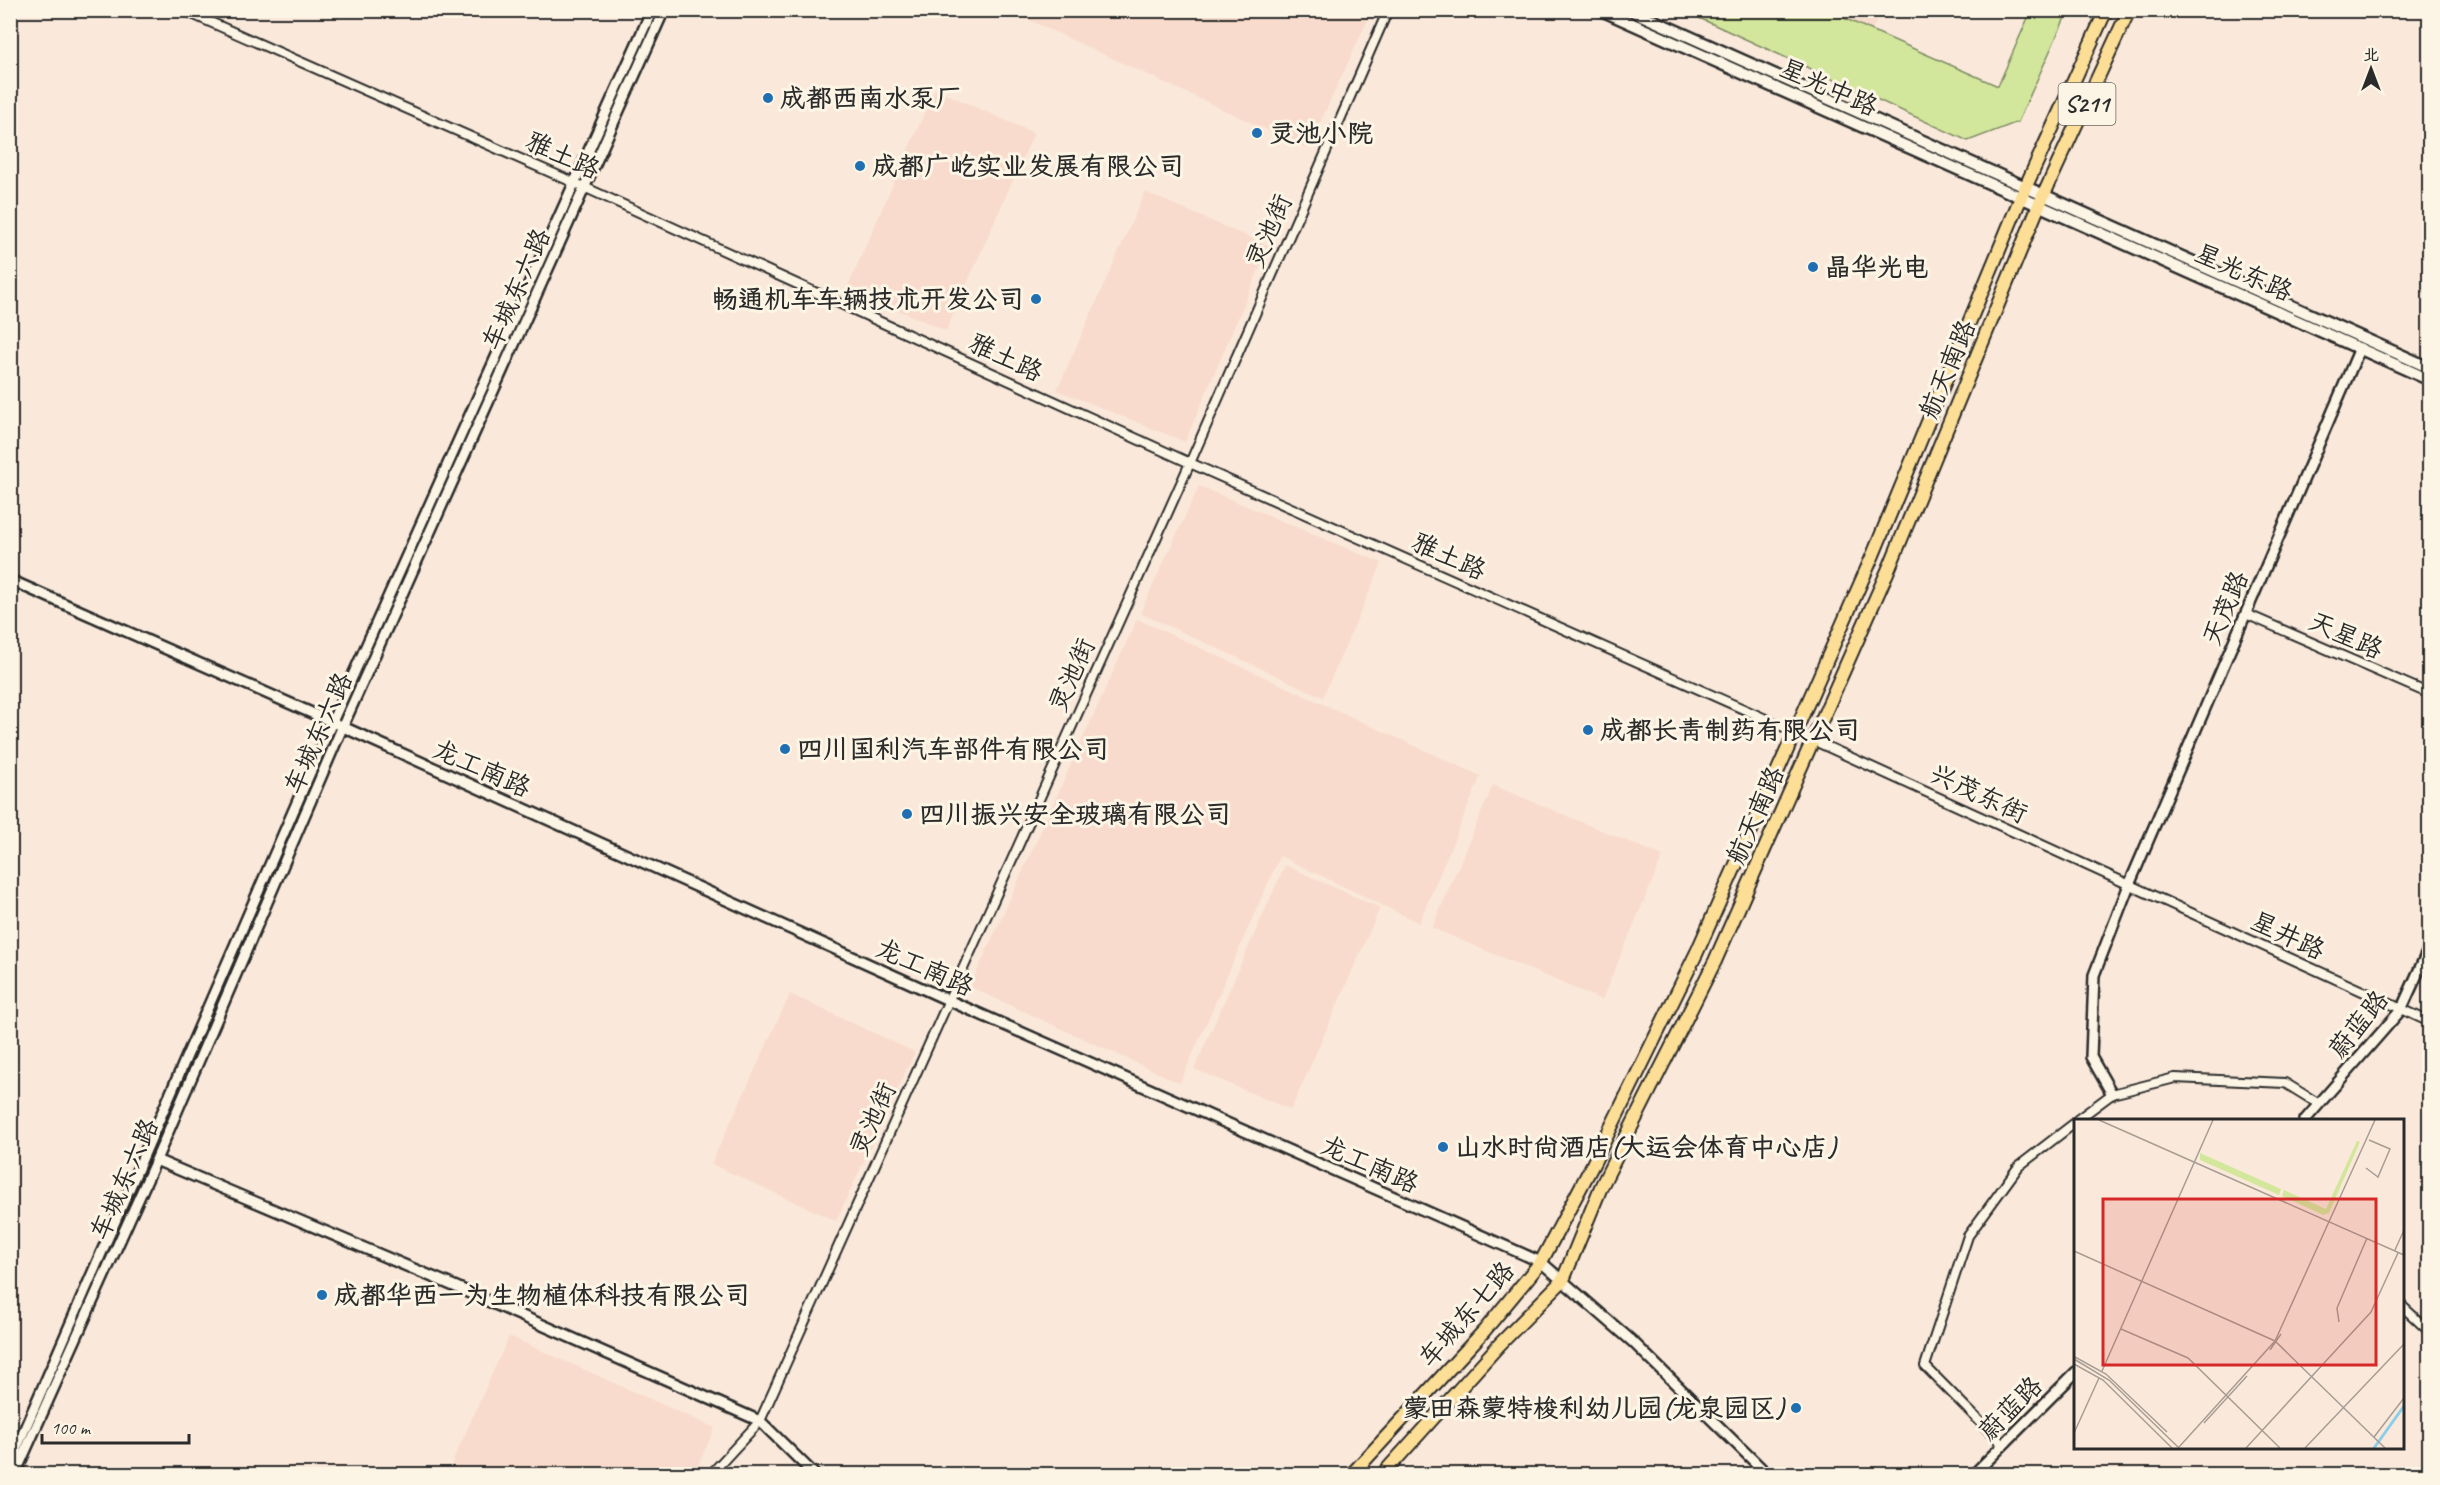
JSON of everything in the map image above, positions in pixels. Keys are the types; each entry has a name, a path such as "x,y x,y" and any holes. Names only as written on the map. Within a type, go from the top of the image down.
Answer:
{"main road":[{"name":"星光中路","path":"1601,10 2023,192"},
{"name":"星光中路","path":"1630,10 2042,201"},
{"name":"S211","path":"2023,192 2106,10"},
{"name":"S211","path":"2042,201 2129,10"},
{"name":"航天南路","path":"1541,1262 1593,1164 1696,952 1873,555 2023,192"},
{"name":"航天南路","path":"1563,1280 1601,1187 1715,961 1890,566 2042,201"},
{"name":"星光东路","path":"2042,201 2430,380"},
{"name":"星光东路","path":"2042,201 2430,368"},
{"name":"车城东七路","path":"1352,1474 1484,1331 1541,1262"},
{"name":"车城东七路","path":"1383,1474 1499,1346 1563,1280"}],"street":[{"name":"雅土路","path":"183,10 580,185 1190,463 1812,740"},
{"name":"车城东六路","path":"15,1474 156,1160 580,185 652,10"},
{"name":"车城东六路","path":"10,1463 332,722 580,185 664,10"},
{"name":"灵池街","path":"711,1474 760,1421 1190,463 1388,10"},
{"name":"天茂路","path":"2112,1094 2091,1057 2094,975 2129,885 2360,348"},
{"name":"龙工南路","path":"10,580 332,722 948,1000 1541,1262 1633,1342 1767,1474"},
{"name":"天星路","path":"2246,614 2430,694"},
{"name":"兴茂东街","path":"1812,740 2129,885"},
{"name":"星井路","path":"2129,885 2430,1022"},
{"name":"蔚蓝路","path":"2306,1119 2401,1010 2430,946"},
{"path":"2079,1119 2112,1094 2175,1078 2285,1083 2319,1104"},
{"path":"2003,1445 1925,1366 1968,1236 2019,1166 2074,1123"},
{"path":"156,1160 454,1286 760,1421 814,1474"},
{"path":"2404,1307 2430,1332"},
{"name":"蔚蓝路","path":"1974,1474 2074,1374"}],"shaded area":[{"path":"1020,10 1372,11 1308,149 1018,15"},
{"path":"1828,11 1881,11 1872,30"},
{"path":"935,89 1034,133 946,331 847,288"},
{"path":"1145,192 1269,246 1185,442 1057,390"},
{"path":"1199,486 1382,563 1323,697 1140,613"},
{"path":"1137,619 1481,776 1419,923 1280,856 1180,1083 970,987"},
{"path":"1493,785 1663,856 1602,1000 1432,928"},
{"path":"1285,865 1380,908 1291,1110 1194,1069"},
{"path":"790,994 915,1052 836,1221 711,1164"},
{"path":"509,1336 715,1428 694,1474 447,1474"}],"green space":[{"path":"1684,11 1828,11 1998,86 2031,11 2068,11 2018,122 1968,141"}],"place":[{"name":"成都西南水泵厂","path":"768,98"},
{"name":"灵池小院","path":"1257,133"},
{"name":"成都广屹实业发展有限公司","path":"860,166"},
{"name":"晶华光电","path":"1813,267"},
{"name":"畅通机车车辆技术开发公司","path":"1036,299"},
{"name":"成都长青制药有限公司","path":"1588,730"},
{"name":"四川国利汽车部件有限公司","path":"785,749"},
{"name":"四川振兴安全玻璃有限公司","path":"907,814"},
{"name":"山水时尚酒店(大运会体育中心店)","path":"1443,1147"},
{"name":"成都华西一为生物植体科技有限公司","path":"322,1295"},
{"name":"蒙田森蒙特梭利幼儿园(龙泉园区)","path":"1796,1408"}]}
